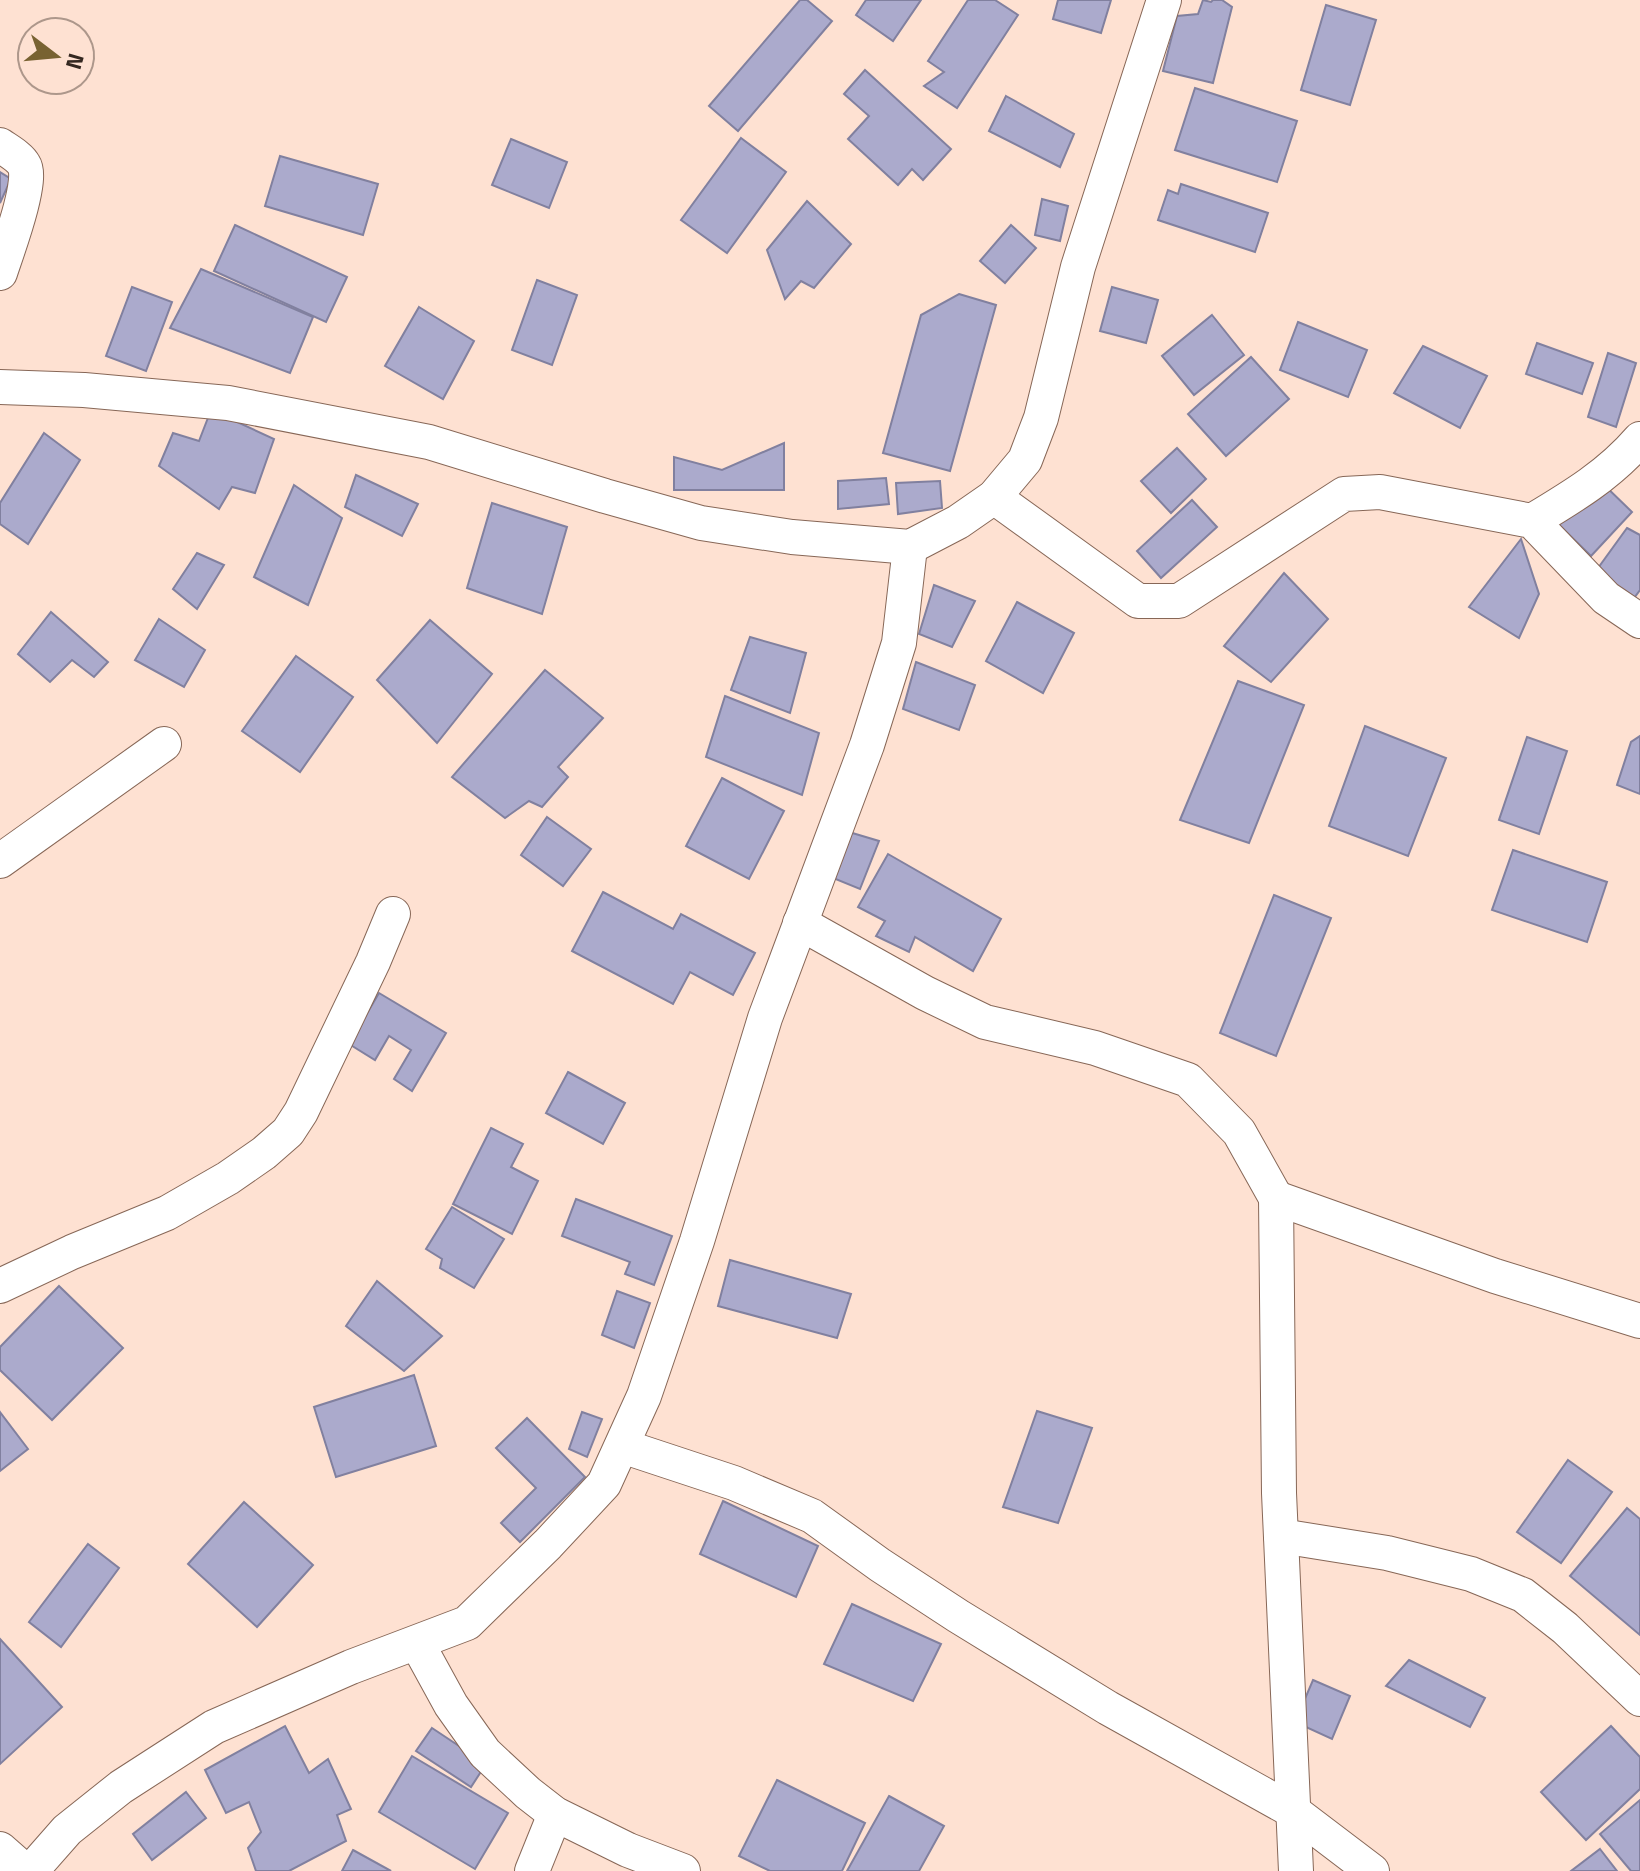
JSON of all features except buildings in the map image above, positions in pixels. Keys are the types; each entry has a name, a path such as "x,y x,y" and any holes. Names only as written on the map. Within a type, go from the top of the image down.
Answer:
{"street":[{"path":"5,378 84,390 228,403 429,442 701,523 792,537 910,547 958,522 994,497 1025,460 1041,418 1078,267 1164,0"},
{"path":"0,145 24,163 27,173 23,198 0,273"},
{"path":"1532,521 1590,486 1640,439"},
{"path":"994,497 1138,601 1179,601 1344,494 1380,492 1532,521 1606,598 1640,621"},
{"path":"0,1849 28,1871 67,1830 121,1787 214,1727 351,1667 467,1623 604,1484 644,1396 706,1214 765,1018 867,745 899,643 910,547"},
{"path":"0,861 164,744"},
{"path":"0,1286 167,1213 228,1178 288,1132 301,1112 393,914"},
{"path":"800,923 925,993 985,1022 1095,1048 1188,1080 1239,1132 1276,1198 1281,1536 1296,1871"},
{"path":"1276,1198 1495,1276 1640,1321"},
{"path":"622,1446 734,1483 812,1516 880,1565 1108,1708 1293,1811 1372,1871"},
{"path":"1281,1536 1387,1553 1471,1574 1523,1595 1565,1628 1640,1699"},
{"path":"417,1643 451,1705 485,1753 528,1793 555,1814 628,1850 683,1871"},
{"path":"532,1871 555,1814"}]}
